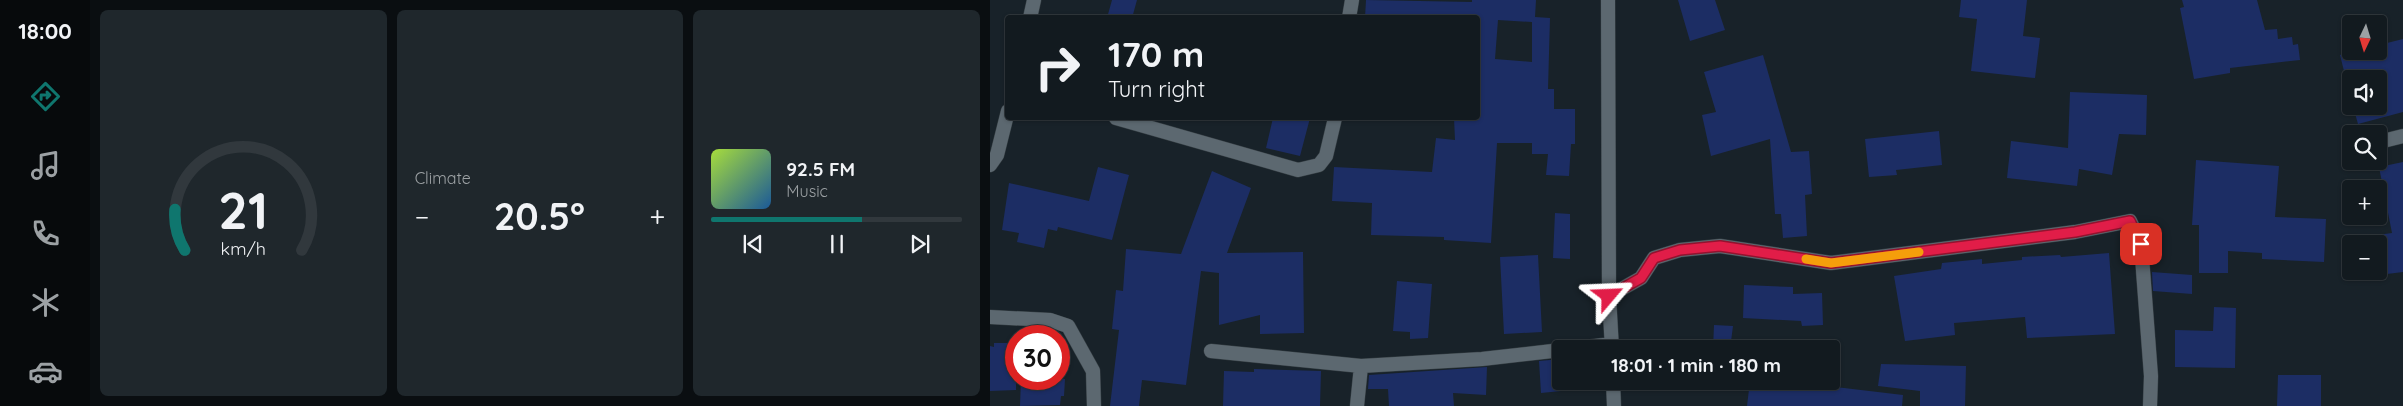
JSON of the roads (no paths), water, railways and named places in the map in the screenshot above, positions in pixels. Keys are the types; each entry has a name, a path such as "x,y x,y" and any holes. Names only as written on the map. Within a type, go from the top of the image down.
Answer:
{"street":[{"path":"1031,15 1034,0"},
{"path":"1350,15 1352,0"},
{"path":"1608,0 1609,296 1612,340"},
{"path":"990,165 997,156 1006,120"},
{"path":"1123,120 1298,170 1319,166 1326,156 1335,120"},
{"path":"2387,140 2403,136"},
{"path":"1609,296 1641,278 1654,258 1680,250 1720,246 1831,263 2075,232 2130,221 2141,244 2151,376 2150,406"},
{"path":"990,317 1050,320 1068,326 1093,371 1094,406"},
{"path":"1211,351 1361,366 1482,358 1552,351"},
{"path":"1357,406 1361,366"},
{"path":"1614,390 1614,406"}]}
